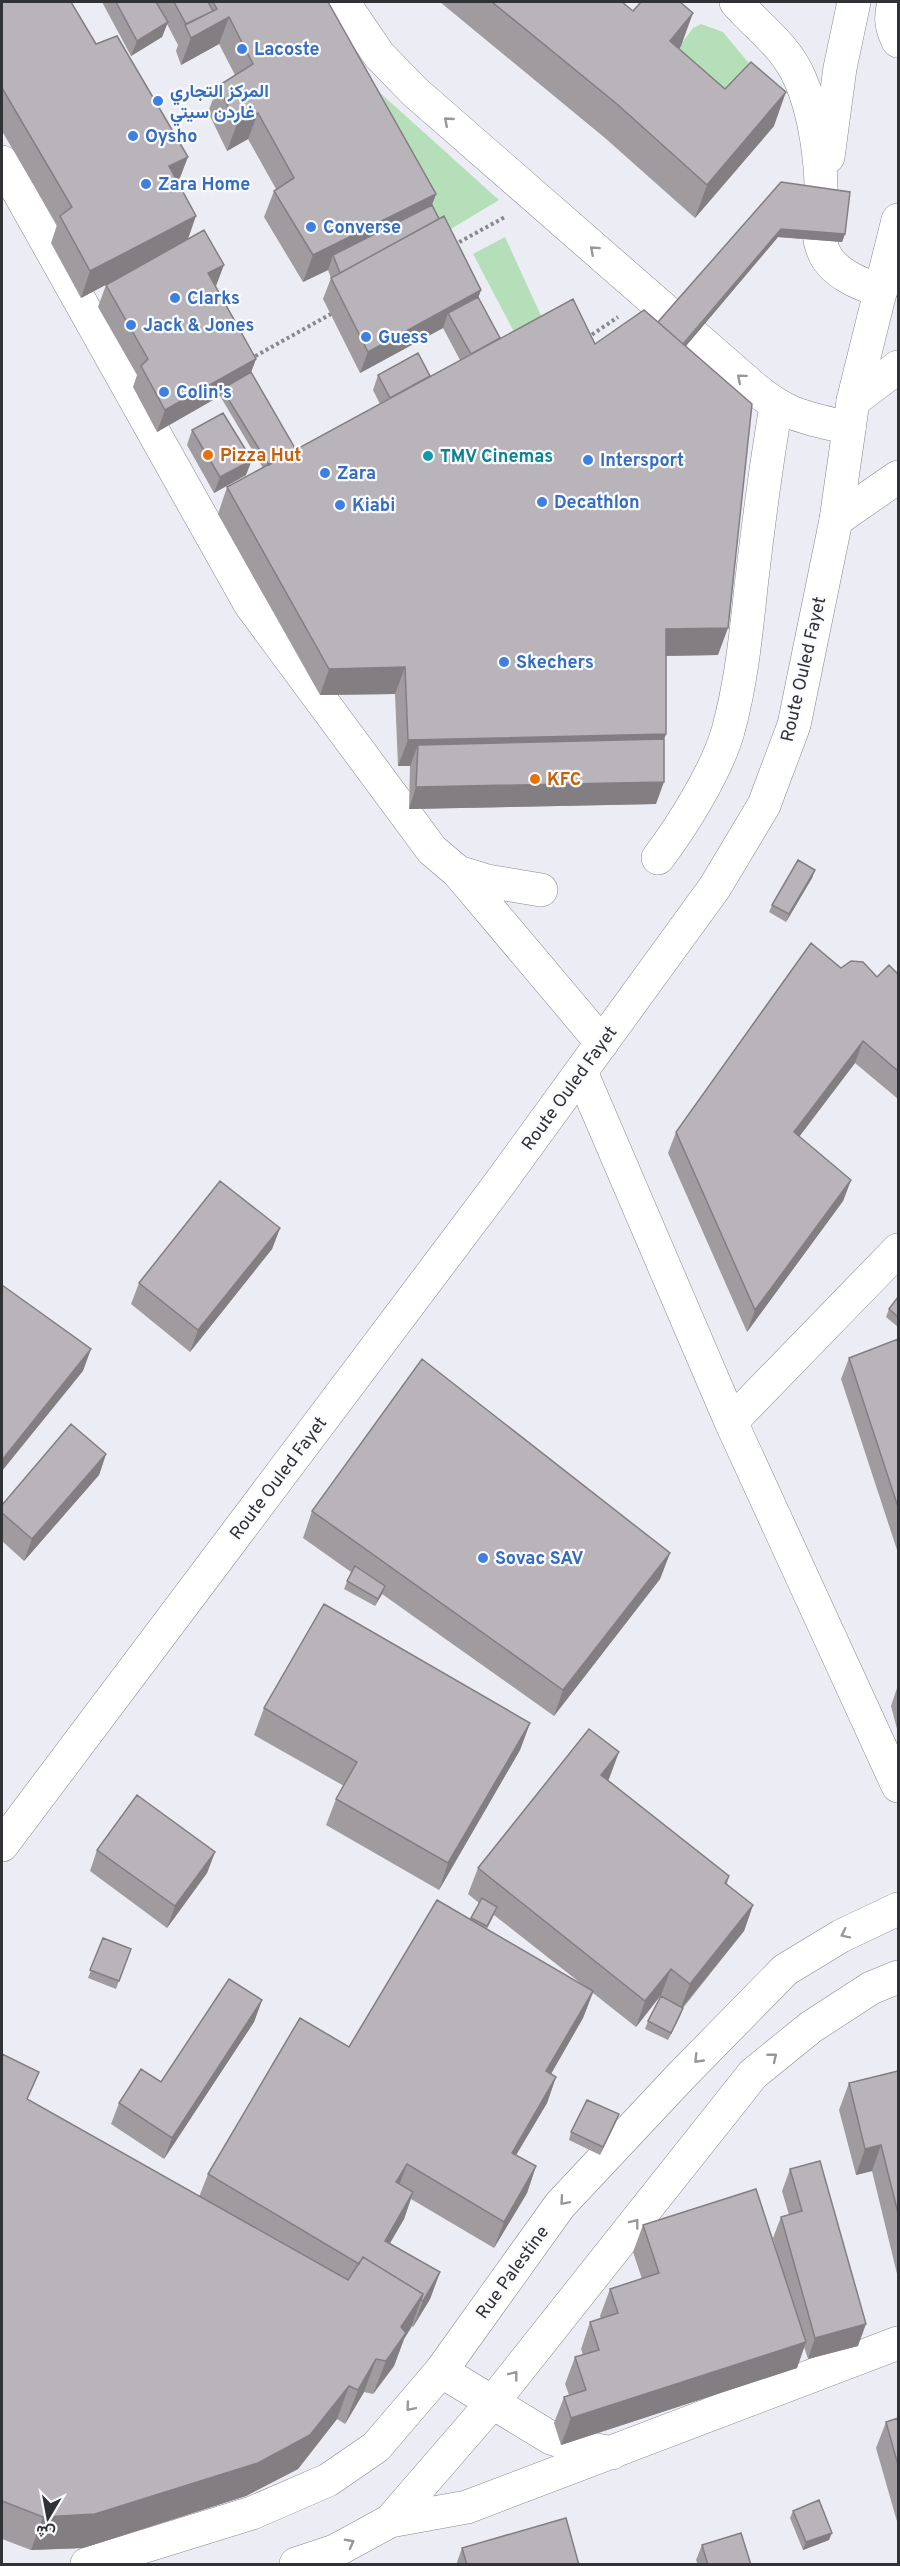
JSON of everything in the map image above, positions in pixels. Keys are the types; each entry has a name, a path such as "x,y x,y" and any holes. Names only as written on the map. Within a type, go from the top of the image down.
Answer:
{"street":[{"path":"343,2 378,55 416,92 648,297 776,406 808,419 851,414 898,367"},
{"path":"736,2 785,52 800,79 815,137 822,200"},
{"path":"854,2 840,68 819,234 823,252 834,267 851,278 881,290"},
{"path":"894,2 890,15 892,30 898,41"},
{"path":"2,162 250,604 432,850 458,873 602,1043"},
{"name":"Route Ouled Fayet","path":"2,1845 497,1187 715,887 764,805 794,726 836,520 851,414 898,220"},
{"path":"658,858 677,833 699,794 728,733 739,684 764,481 776,406"},
{"path":"836,520 898,477"},
{"path":"458,873 487,881 541,890"},
{"path":"581,1072 730,1422 898,1786"},
{"path":"730,1422 898,1250"},
{"name":"Rue Palestine","path":"87,2565 252,2513 328,2480 376,2447 441,2371 560,2205 682,2075 785,1970 841,1936 898,1909"},
{"path":"390,2521 492,2403 753,2074 811,2027 871,1988 898,1977"},
{"path":"296,2565 335,2551 390,2521 467,2507 898,2343"},
{"path":"441,2371 551,2438 576,2446 612,2452"}],"path":[{"path":"453,246 537,199"},
{"path":"583,340 648,297"},
{"path":"249,359 331,314"}],"green space":[{"path":"701,24 723,32 768,86 774,104 658,75 693,28"},
{"path":"368,82 499,200 436,238"},
{"path":"505,237 549,333 522,347 473,254"}],"building":[{"path":"2,2 71,2 96,44 117,36 188,157 169,166 196,216 90,271 60,216 72,207 2,88"},
{"path":"116,2 156,2 168,22 137,41"},
{"path":"174,2 208,2 213,11 186,24"},
{"path":"213,2 328,2 436,194 313,255 274,191 294,178 258,113 237,124 218,86 253,64 229,17 191,38 185,25 217,9"},
{"path":"492,2 622,2 633,11 641,2 680,2 693,13 670,41 725,89 751,62 786,92 707,185 617,104"},
{"path":"781,182 850,192 845,234 781,229 683,344 658,322"},
{"path":"432,205 439,219 340,273 333,255"},
{"path":"444,216 481,290 368,352 331,278"},
{"path":"204,230 224,265 208,273 256,359 165,410 141,366 148,359 106,285"},
{"path":"478,297 500,338 471,354 448,313"},
{"path":"573,299 595,344 644,310 752,404 728,628 666,629 666,734 408,740 405,667 329,669 227,487"},
{"path":"418,353 430,376 390,398 378,375"},
{"path":"251,372 296,450 269,465 222,389"},
{"path":"223,413 252,460 220,477 192,430"},
{"path":"664,739 664,782 416,787 418,745"},
{"path":"798,860 815,870 789,914 772,905"},
{"path":"811,943 841,968 851,961 863,962 877,977 889,965 898,974 898,1071 863,1041 794,1132 851,1180 755,1310 676,1132"},
{"path":"220,1181 280,1228 198,1330 139,1283"},
{"path":"2,1285 91,1349 2,1460"},
{"path":"898,1297 898,1317 889,1309"},
{"path":"898,1339 898,1507 849,1358"},
{"name":"Sovac SAV","path":"422,1359 670,1553 563,1690 312,1511"},
{"path":"71,1424 106,1454 32,1539 2,1513 2,1505"},
{"path":"355,1566 385,1586 378,1599 347,1581"},
{"path":"324,1604 530,1723 448,1863 336,1799 357,1762 264,1708"},
{"path":"589,1729 619,1752 601,1775 729,1876 725,1883 753,1905 690,1984 671,1969 645,2001 478,1868"},
{"path":"137,1795 215,1852 175,1906 97,1850"},
{"path":"482,1898 497,1907 487,1926 471,1918"},
{"path":"437,1900 593,1991 546,2071 556,2077 512,2153 536,2166 504,2222 407,2164 396,2182 413,2192 385,2241 440,2272 423,2301 421,2300 423,2294 363,2257 359,2264 208,2174 300,2018 349,2047"},
{"path":"103,1938 131,1949 119,1981 90,1970"},
{"path":"229,1979 262,2000 172,2138 119,2103 141,2069 161,2082"},
{"path":"661,1996 683,2008 671,2033 648,2021"},
{"path":"2,2054 39,2072 27,2099 348,2280 363,2257 423,2294 401,2327 406,2333 386,2361 376,2359 358,2390 349,2386 310,2435 258,2463 95,2514 43,2517 2,2501"},
{"path":"898,2071 898,2213 881,2145 865,2149 849,2083"},
{"path":"587,2100 619,2114 603,2147 571,2132"},
{"path":"820,2161 866,2324 815,2338 781,2217 802,2211 790,2169"},
{"path":"756,2189 806,2342 571,2418 564,2397 586,2390 575,2357 599,2350 590,2322 618,2313 610,2289 659,2273 643,2225"},
{"path":"898,2418 898,2465 886,2422"},
{"path":"819,2500 832,2533 806,2542 793,2511"},
{"path":"566,2518 579,2565 467,2565 462,2548"},
{"path":"741,2533 751,2565 708,2565 702,2545"}],"place":[{"name":"Lacoste","path":"242,49"},
{"name":"المركز التجاري غاردن سيتي","path":"158,101"},
{"name":"Oysho","path":"133,136"},
{"name":"Zara Home","path":"146,184"},
{"name":"Converse","path":"311,227"},
{"name":"Clarks","path":"175,298"},
{"name":"Jack & Jones","path":"131,325"},
{"name":"Guess","path":"366,337"},
{"name":"Colin's","path":"164,392"},
{"name":"Pizza Hut","path":"208,455"},
{"name":"TMV Cinemas","path":"428,456"},
{"name":"Intersport","path":"588,460"},
{"name":"Zara","path":"325,473"},
{"name":"Decathlon","path":"542,502"},
{"name":"Kiabi","path":"340,505"},
{"name":"Skechers","path":"504,662"},
{"name":"KFC","path":"535,779"},
{"name":"Sovac SAV","path":"483,1558"}]}
